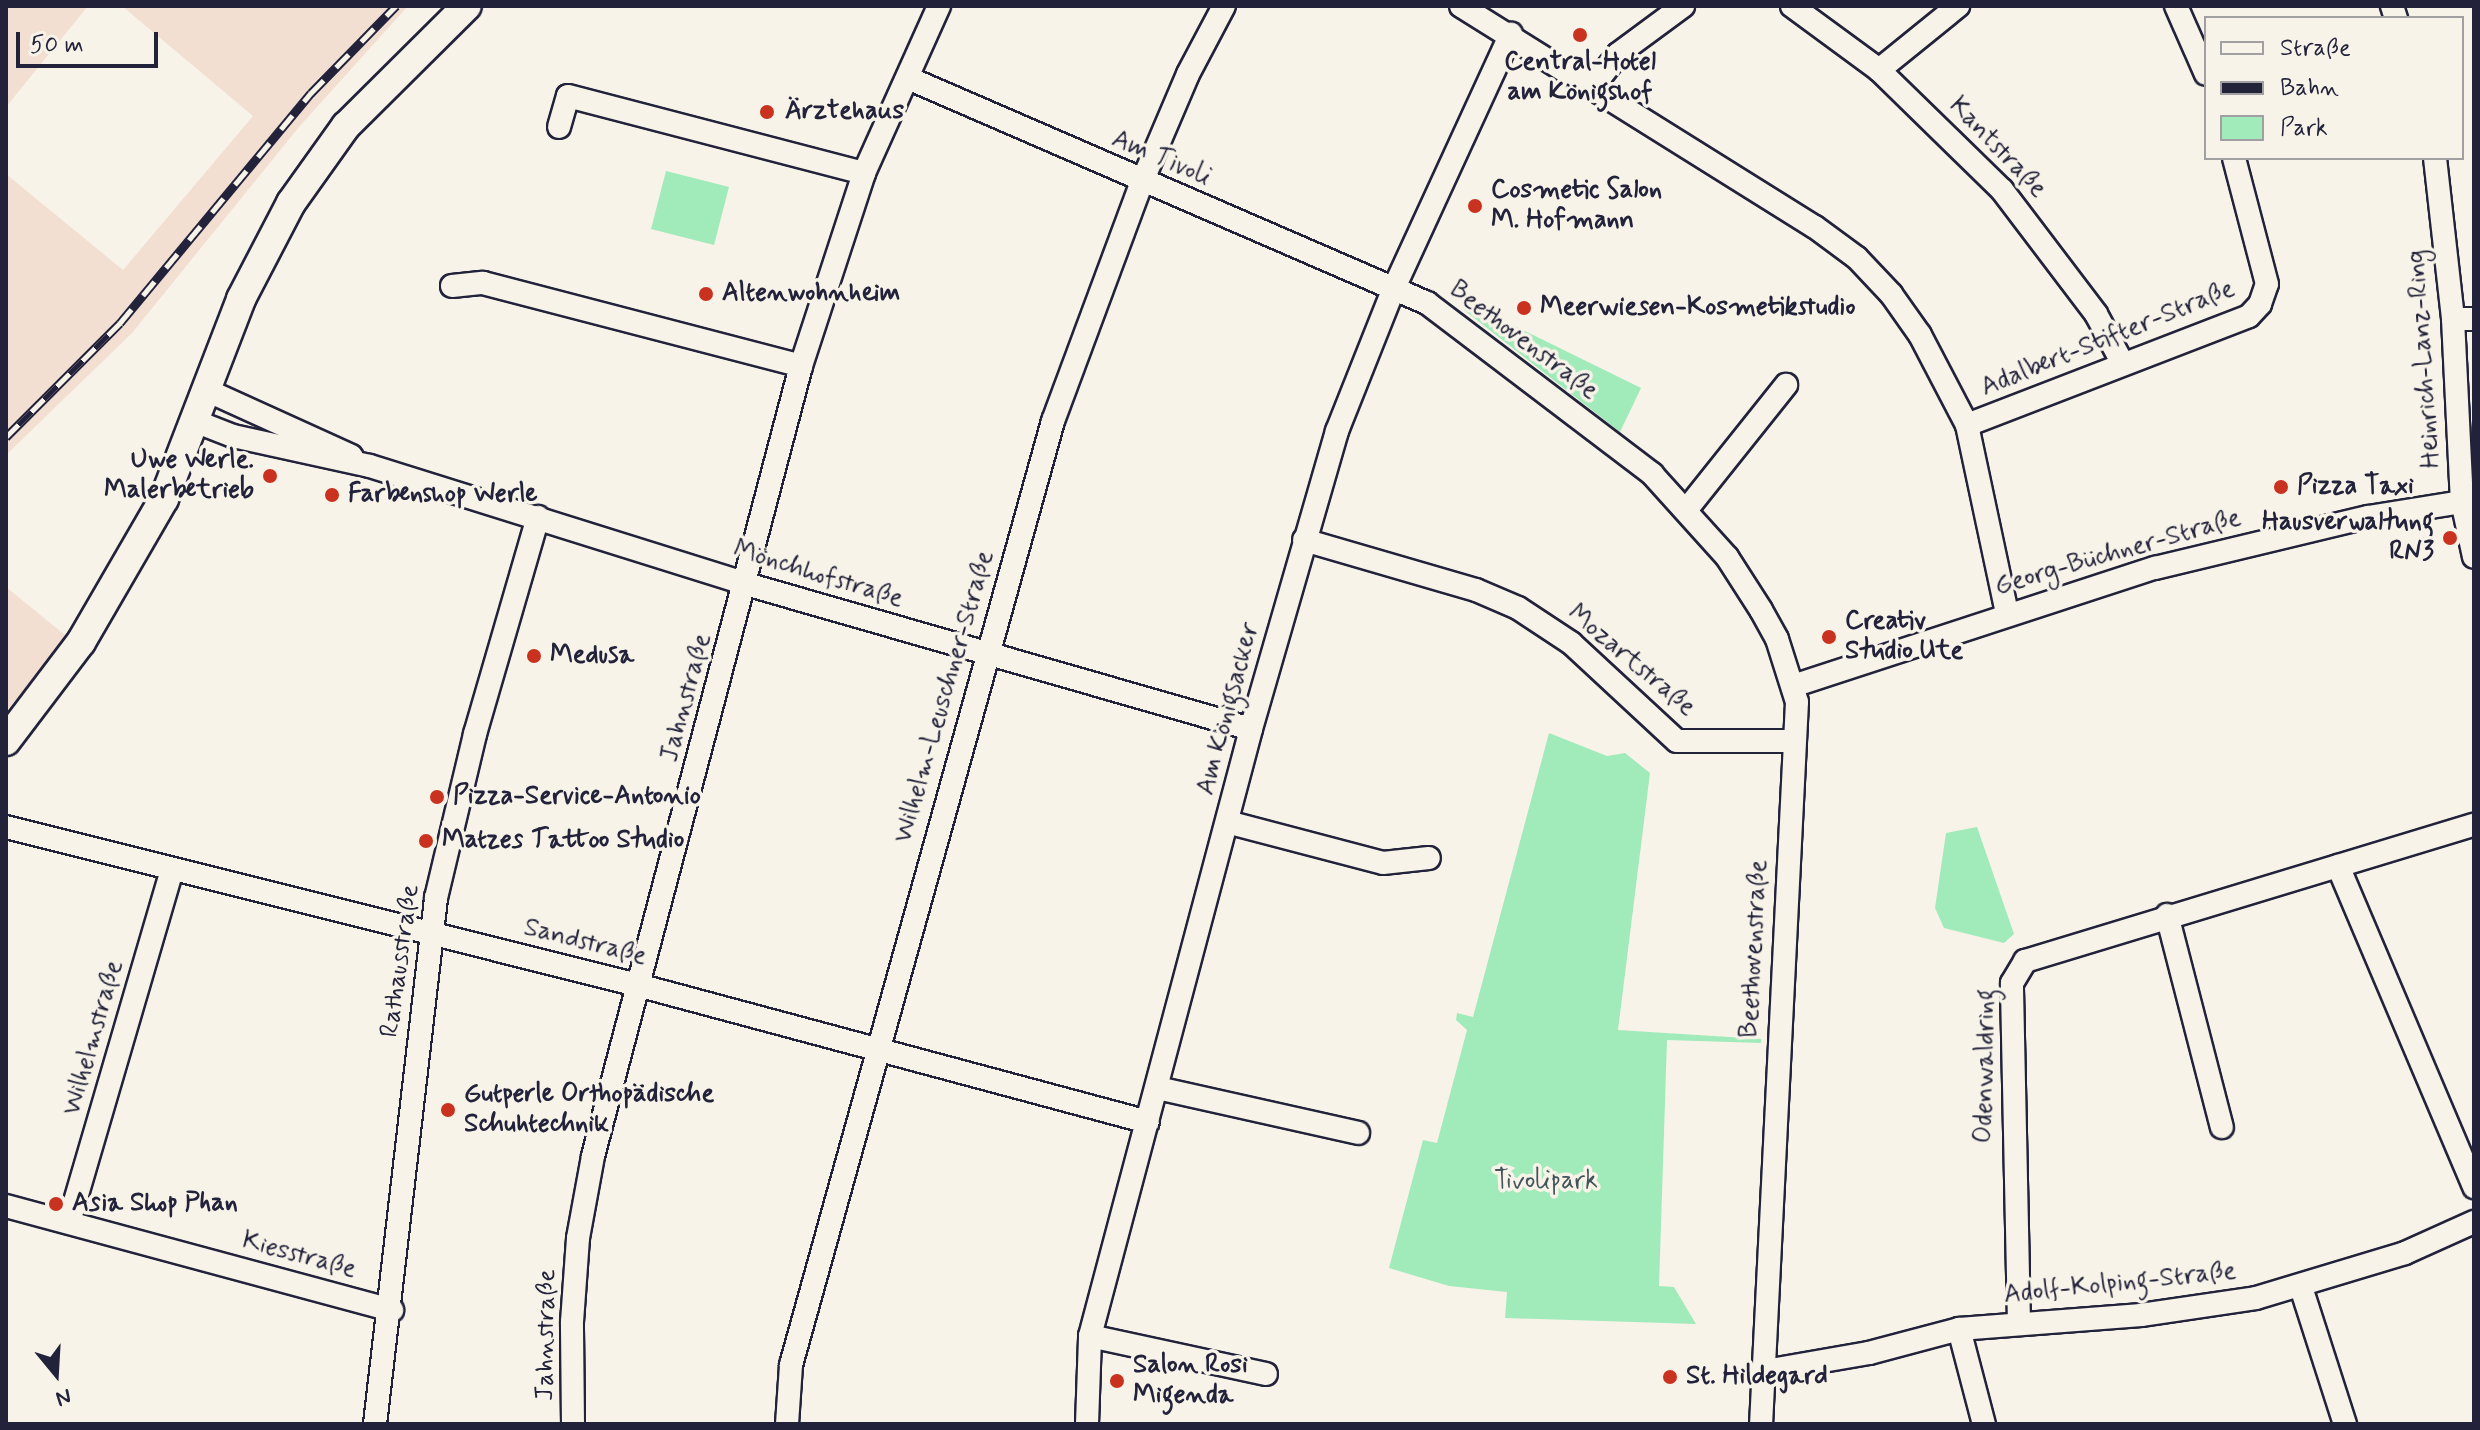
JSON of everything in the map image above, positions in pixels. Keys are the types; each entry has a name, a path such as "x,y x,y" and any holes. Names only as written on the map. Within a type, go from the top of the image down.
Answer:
{"main road":[{"path":"6,741 81,642 129,558 168,460 192,420 254,272 308,178 398,69 467,6"}],"street":[{"name":"Jahnstraße","path":"573,1424 578,1238 593,1156 801,366 864,173 939,6"},
{"name":"Wilhelm-Leuschner-Straße","path":"787,1424 791,1365 985,653 1053,421 1142,182 1188,74 1224,6"},
{"path":"1461,6 1594,85 1857,258 1920,335 1967,425 2007,613"},
{"path":"1594,85 1618,54 1683,6"},
{"name":"Kantstraße","path":"1792,6 1879,70 1964,150 2037,230 2123,364"},
{"path":"1879,70 1958,6"},
{"path":"2176,6 2204,69"},
{"name":"Am Königsacker","path":"1087,1424 1090,1336 1251,729 1337,431 1394,288 1511,34"},
{"name":"Am Tivoli","path":"908,78 1142,182 1394,288"},
{"path":"559,127 568,96 864,173"},
{"name":"Adalbert-Stifter-Straße","path":"1967,425 2249,316 2260,304 2267,284 2235,160"},
{"name":"Heinrich-Lanz-Ring","path":"2435,160 2464,319 2468,500 2474,557"},
{"path":"452,286 483,283 801,366"},
{"name":"Beethovenstraße","path":"1394,288 1427,303 1621,449 1687,509 1761,610 1796,685 1761,1424"},
{"path":"1687,509 1786,385"},
{"name":"Mönchhofstraße","path":"204,389 370,466"},
{"name":"Mönchhofstraße","path":"192,420 233,436 370,466 746,584 1251,729"},
{"name":"Georg-Büchner-Straße","path":"1796,685 2007,613 2170,564 2368,517 2468,500"},
{"name":"Rathausstraße","path":"375,1424 392,1310 430,933 475,734 538,517"},
{"name":"Mozartstraße","path":"1304,540 1476,590 1518,608 1571,643 1677,741 1793,741"},
{"path":"1227,822 1383,863 1429,858"},
{"name":"Odenwaldring","path":"2019,1323 2012,983 2025,961 2167,915 2474,825"},
{"name":"Sandstraße","path":"6,827 639,986 1148,1122"},
{"path":"2338,866 2474,1187"},
{"name":"Wilhelmstraße","path":"69,1222 172,870"},
{"path":"2167,915 2222,1127"},
{"path":"1157,1088 1358,1133"},
{"name":"Kiesstraße","path":"6,1206 392,1310"},
{"name":"Adolf-Kolping-Straße","path":"1765,1371 1869,1353 1959,1329 2141,1315 2301,1287 2405,1253 2474,1222"},
{"path":"2301,1287 2345,1424"},
{"path":"1959,1329 1984,1424"},
{"path":"1090,1336 1266,1374"}],"shaded area":[{"path":"6,6 88,6 6,107"},
{"path":"122,6 408,6 299,127 132,333 6,455 6,174 123,270 253,116"},
{"path":"6,587 70,639 6,711"}],"green space":[{"path":"666,171 729,187 714,245 651,229"},
{"path":"1466,302 1641,388 1620,432 1464,310"},
{"name":"Tivolipark","path":"1549,733 1607,756 1625,753 1650,773 1618,1030 1761,1039 1761,1043 1667,1040 1659,1286 1674,1287 1696,1324 1505,1318 1507,1292 1449,1286 1389,1268 1423,1140 1437,1143 1467,1030 1456,1020 1457,1013 1473,1017"},
{"path":"1977,827 2014,934 2004,943 1944,928 1935,908 1946,833"}],"railway":[{"path":"6,437 120,323 311,93 396,6"}],"place":[{"name":"Central-Hotel am Königshof","path":"1580,35"},
{"name":"Ärztehaus","path":"767,112"},
{"name":"Cosmetic Salon M. Hofmann","path":"1475,206"},
{"name":"Altenwohnheim","path":"706,294"},
{"name":"Meerwiesen-Kosmetikstudio","path":"1524,308"},
{"name":"Uwe Werle. Malerbetrieb","path":"270,476"},
{"name":"Pizza Taxi","path":"2281,487"},
{"name":"Farbenshop Werle","path":"332,495"},
{"name":"Hausverwaltung RN3","path":"2450,538"},
{"name":"Creativ Studio Ute","path":"1829,637"},
{"name":"Medusa","path":"534,656"},
{"name":"Pizza-Service-Antonio","path":"437,797"},
{"name":"Matzes Tattoo Studio","path":"426,841"},
{"name":"Gutperle Orthopädische Schuhtechnik","path":"448,1110"},
{"name":"Asia Shop Phan","path":"56,1204"},
{"name":"St. Hildegard","path":"1670,1377"},
{"name":"Salon Rosi Migenda","path":"1117,1381"}]}
